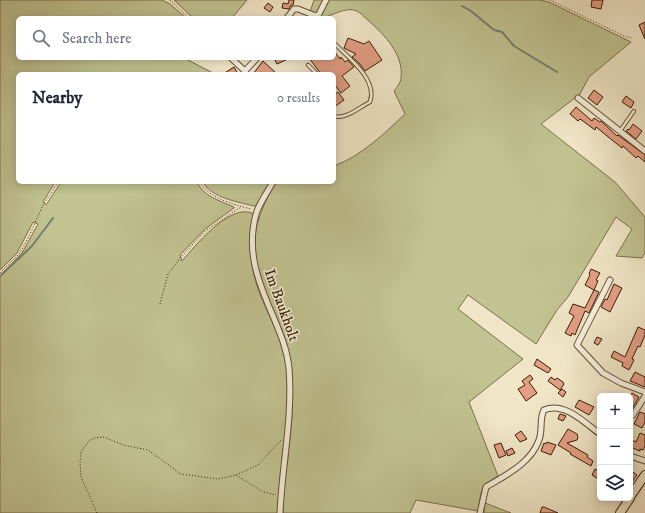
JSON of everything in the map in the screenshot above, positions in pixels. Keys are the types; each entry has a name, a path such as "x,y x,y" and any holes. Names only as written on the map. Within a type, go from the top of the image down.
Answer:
{"main road":[{"path":"633,493 645,475"},
{"path":"620,513 628,501"}],"street":[{"path":"289,16 294,9 298,9 316,16 319,14 326,0"},
{"path":"233,60 245,72 255,60"},
{"path":"578,98 645,150"},
{"name":"Im Baukholt","path":"272,184 258,211 252,233 254,263 260,286 284,343 289,367 290,398 280,513"},
{"path":"610,280 577,345 603,373 621,383 645,392"},
{"path":"633,415 645,396"},
{"path":"480,513 486,487 511,472 524,462 534,450 539,439 541,416 544,410 550,407 561,409 583,421 597,432"},
{"path":"633,457 645,462"}],"lane":[{"path":"336,45 358,66 371,88 373,95 370,102 347,115 336,116"},
{"path":"308,65 314,72"},
{"path":"620,131 634,111"}],"path":[{"path":"170,0 187,16"},
{"path":"550,0 624,36 632,38"},
{"path":"0,273 20,254 42,207 57,184"},
{"path":"201,184 220,199 241,207 258,211"},
{"path":"160,304 168,274 182,256 204,232 241,207"},
{"path":"97,513 81,477 80,463 81,452 89,441 94,438 104,437 123,445 148,450 181,474 218,479 236,475 258,465 287,432"},
{"path":"236,475 263,492 281,496"}],"green space":[{"path":"0,0 162,0 170,4 184,16 16,16 16,60 188,60 211,72 16,72 16,184 54,184 43,202 46,205 60,184 198,184 203,191 234,208 205,229 180,255 182,261 213,228 223,220 243,212 252,213 254,216 251,237 251,258 255,278 262,299 281,343 287,370 288,388 286,424 278,513 0,513 0,276 22,253 38,224 33,222 17,253 0,270"},
{"path":"174,0 247,0 234,16 191,16"},
{"path":"314,0 324,0 317,13 310,12"},
{"path":"328,0 540,0 549,2 631,42 589,77 580,94 541,124 615,182 645,217 645,253 642,258 616,256 632,229 616,217 568,297 557,310 536,344 468,295 458,309 523,359 469,402 498,476 487,484 482,490 478,511 416,500 410,513 283,513 283,496 292,411 292,376 286,344 261,280 257,264 255,247 256,230 259,217 274,184 336,184 336,165 363,150 405,114 394,91 401,78 401,69 396,53 387,39 375,26 357,11 348,10 329,16 320,16"},
{"path":"205,184 269,184 258,205 254,206 219,196"},
{"path":"485,503 511,513 484,513"}],"building":[{"path":"289,0 294,0 293,5 291,5 289,9 282,8 283,3 288,4"},
{"path":"592,0 603,0 601,9 591,7"},
{"path":"268,3 273,7 270,12 264,8"},
{"path":"645,22 645,39 639,25"},
{"path":"348,38 364,44 369,41 382,60 365,71 352,57 356,54 344,48"},
{"path":"336,54 345,62 348,60 354,67 342,76 350,86 341,93 336,87 336,72 320,72 310,60 336,60"},
{"path":"275,60 286,60 277,64"},
{"path":"263,61 275,72 255,72"},
{"path":"234,67 237,72 226,72"},
{"path":"594,90 603,97 597,105 588,98"},
{"path":"338,92 344,100 336,106 336,94"},
{"path":"626,96 634,102 631,108 622,102"},
{"path":"576,107 592,121 594,118 600,122 601,121 617,136 618,135 645,155 645,162 638,156 636,158 623,146 622,148 596,127 595,130 580,119 578,121 570,114"},
{"path":"633,124 642,131 636,139 626,131 628,129 629,130"},
{"path":"591,269 600,273 596,280 598,281 594,290 585,285"},
{"path":"614,284 622,288 610,312 601,307 605,299 607,300"},
{"path":"594,290 599,292 589,313 585,311 575,335 572,333 571,336 565,333 574,316 569,313 573,304 585,308"},
{"path":"638,327 645,330 645,335 640,347 638,346 632,359 634,360 629,370 622,366 623,363 611,357 614,351 625,357"},
{"path":"597,337 602,339 598,345 594,343"},
{"path":"537,359 551,369 548,373 534,365"},
{"path":"635,372 645,377 645,387 630,381"},
{"path":"530,375 533,379 529,382 537,393 526,401 518,389 525,385 522,381"},
{"path":"551,377 555,380 557,378 563,382 564,384 560,390 548,381"},
{"path":"562,389 566,392 563,397 558,393"},
{"path":"633,394 639,397 633,407"},
{"path":"579,400 594,407 589,415 575,407"},
{"path":"640,412 645,414 645,422 642,428 634,424"},
{"path":"560,414 566,416 563,421 558,419"},
{"path":"568,429 577,434 578,437 577,440 567,443 588,455 587,457 593,461 591,466 558,445"},
{"path":"521,431 527,439 520,442 515,435"},
{"path":"640,433 645,435 645,446 643,450 640,449 640,451 633,448 633,440 636,442"},
{"path":"547,442 556,445 551,455 541,451 544,443 546,444"},
{"path":"501,443 506,455 499,458 494,445"},
{"path":"512,448 515,453 508,456 506,451"},
{"path":"595,469 597,470 597,478 592,475"},
{"path":"633,472 637,475 633,481"},
{"path":"542,507 544,507 558,513 540,513"}],"waterway":[{"path":"462,6 471,11 494,30 502,32 514,46 557,72"},
{"path":"0,276 32,246 53,218"}]}
